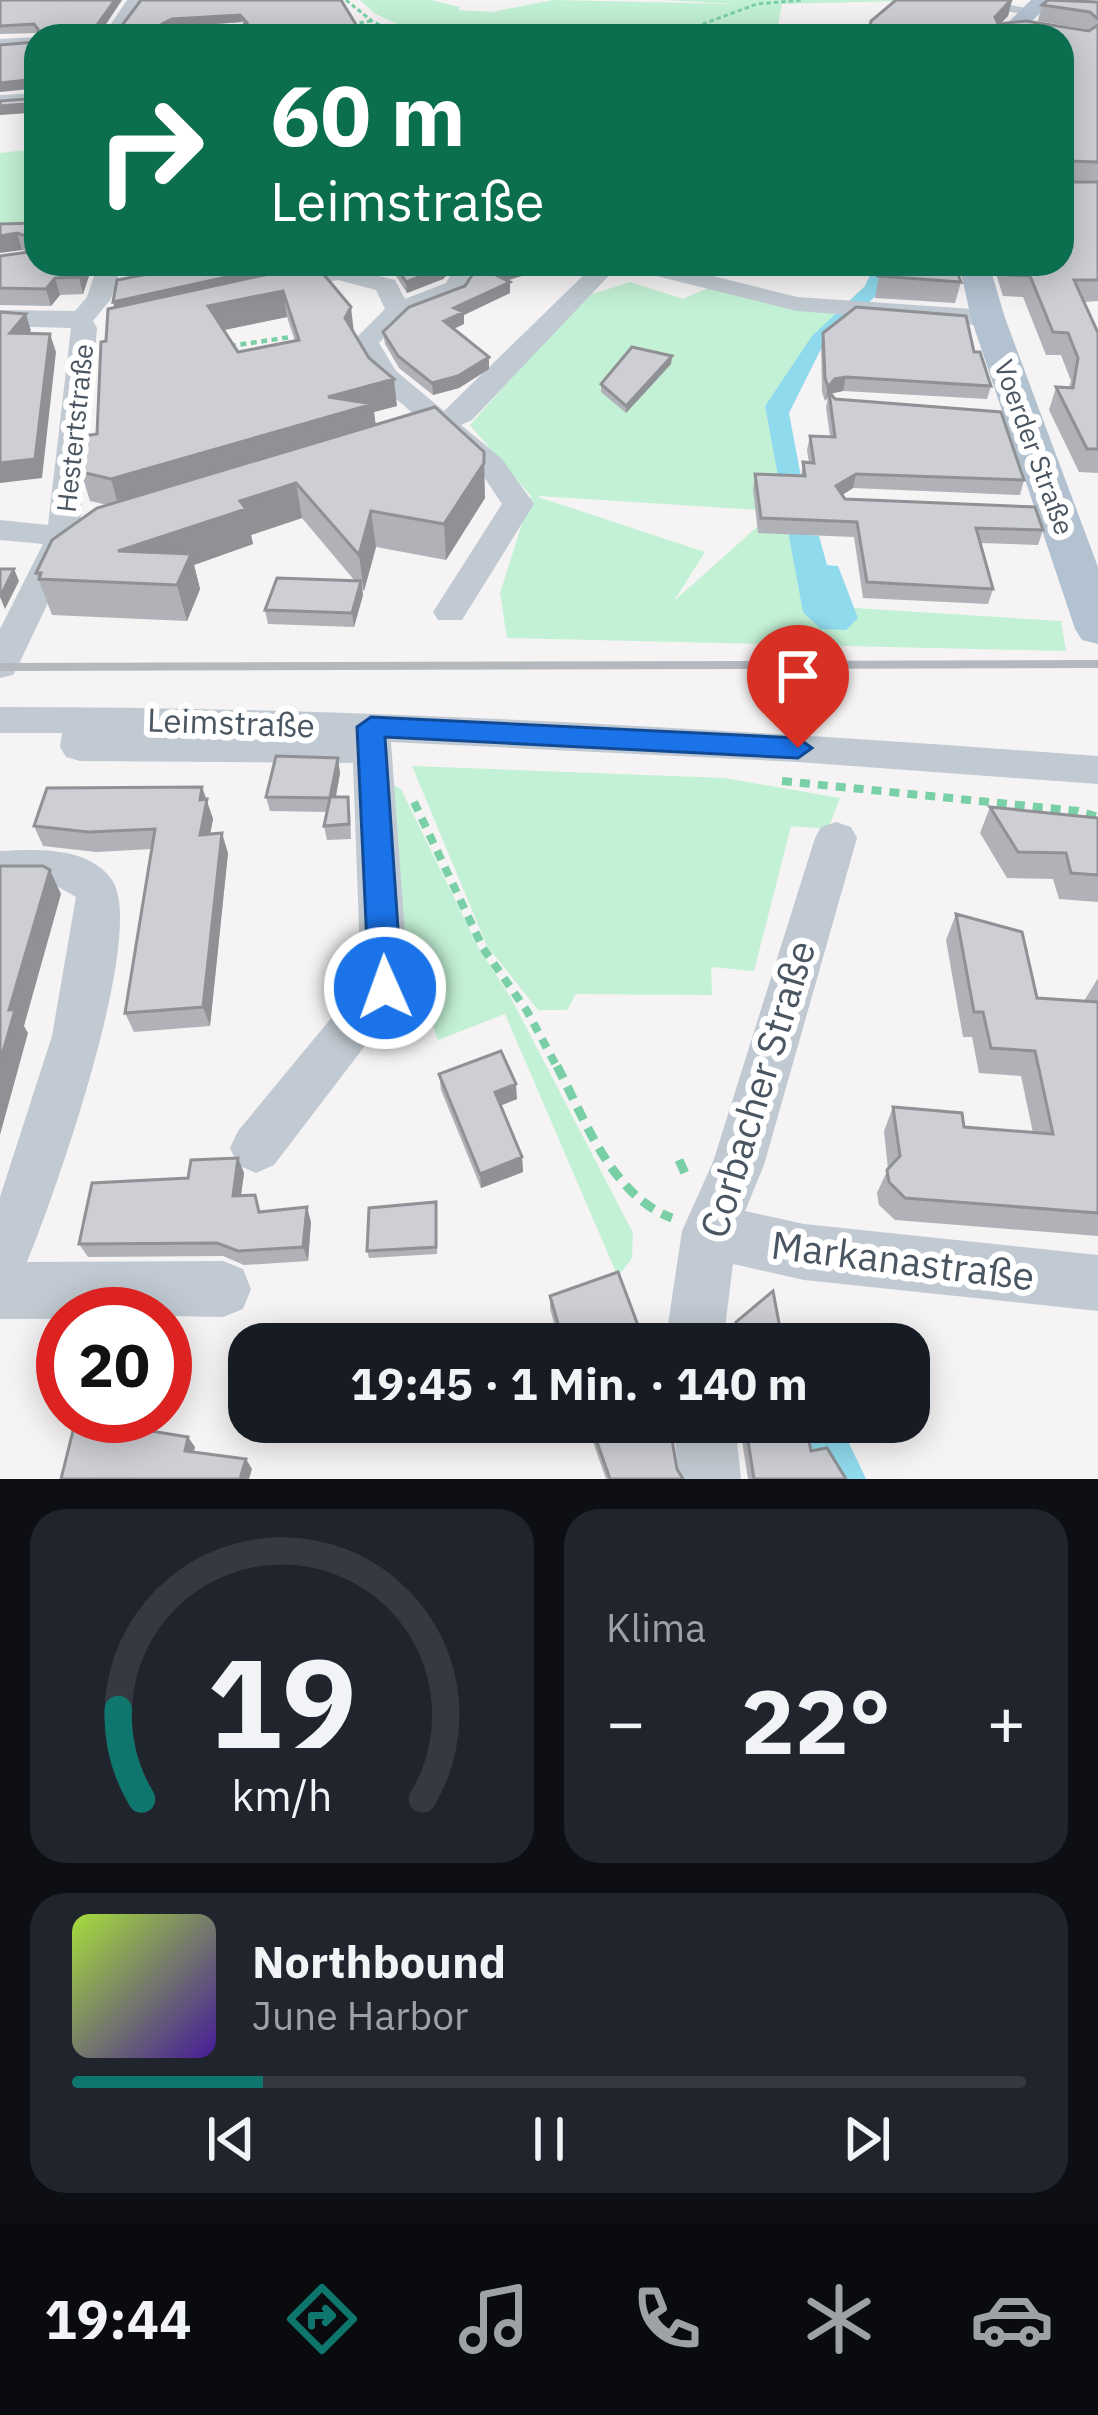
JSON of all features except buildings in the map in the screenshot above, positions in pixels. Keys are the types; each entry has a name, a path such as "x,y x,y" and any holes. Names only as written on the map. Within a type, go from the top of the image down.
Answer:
{"main road":[{"name":"Voerder Straße","path":"977,276 1037,509 1086,555 1098,629"}],"street":[{"path":"955,0 983,2 1026,21"},
{"name":"Hestertstraße","path":"5,658 63,536 92,324 106,276"},
{"path":"247,294 310,276"},
{"path":"358,276 392,297 455,288 459,281"},
{"path":"405,276 365,342 386,376 491,465 518,504 450,612"},
{"path":"379,445 462,414 597,276"},
{"path":"684,276 797,304 988,317"},
{"name":"Hestertstraße","path":"0,318 92,324"},
{"path":"0,530 63,536 141,519"},
{"name":"Leimstraße","path":"0,720 82,719 80,747 372,739 867,772 1098,770"},
{"path":"256,1148 385,988 372,739"},
{"name":"Corbacher Straße","path":"697,1323 709,1231 738,1165 836,838"},
{"path":"0,868 73,871 91,881 98,894 74,1052 28,1198 0,1262"},
{"name":"Markanastraße","path":"709,1231 804,1252 1098,1283"},
{"path":"0,1291 223,1289"},
{"path":"706,1443 710,1479"}],"path":[{"path":"346,0 378,24"},
{"path":"737,4 804,0"},
{"path":"702,24 754,3"},
{"path":"356,24 372,21"},
{"path":"220,348 291,337"},
{"path":"836,838 856,816 867,772"},
{"path":"793,784 867,772 1098,818"},
{"path":"407,787 483,948 527,1011 611,1167 647,1209 709,1231"}],"green space":[{"path":"360,0 431,0 460,7 458,10 492,12 553,0 737,4 662,0 936,0 782,4 778,24 397,24"},
{"path":"24,150 24,236 0,237 0,153"},
{"path":"630,282 683,299 710,287 840,309 765,406 804,612 858,618 854,608 1061,621 1066,651 507,638 500,593 531,496 470,425 583,297","holes":["539,496 775,511 674,601 705,552"]},
{"path":"412,766 724,778 840,798 828,829 791,826 754,971 711,967 712,995 576,994 567,1010 538,1010 487,946"},
{"path":"389,783 401,789 478,947 511,998 633,1233 632,1258 618,1277 505,1014 438,1040 394,917"}],"water":[{"path":"870,276 889,276 880,292 823,345 789,413 801,477 800,534 819,536 827,565 838,566 858,618 846,630 821,629 803,612 765,406 812,336 865,286"},
{"path":"802,1443 849,1443 866,1479 834,1479 806,1461"}],"railway":[{"path":"0,667 1098,664"}],"route":[{"path":"385,988 371,727 798,748"}]}
